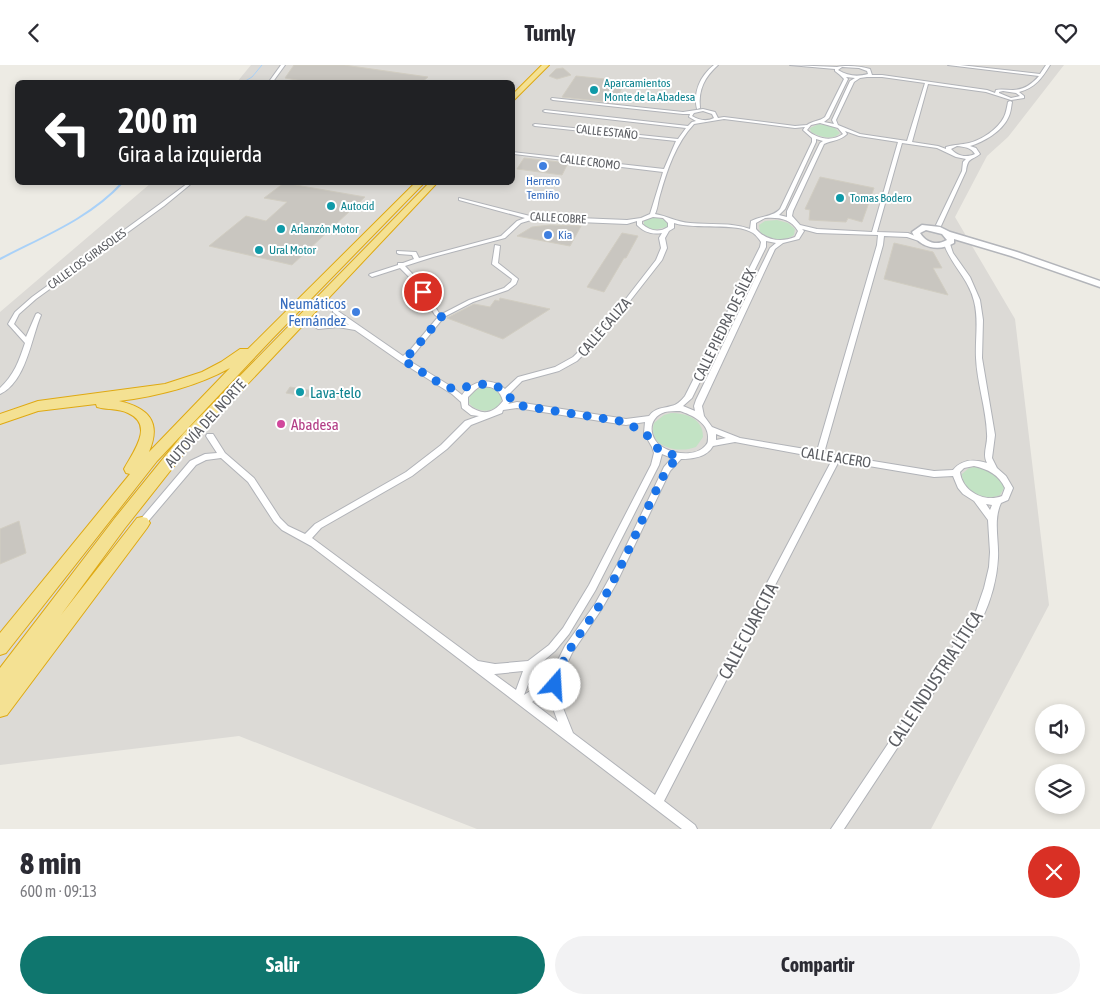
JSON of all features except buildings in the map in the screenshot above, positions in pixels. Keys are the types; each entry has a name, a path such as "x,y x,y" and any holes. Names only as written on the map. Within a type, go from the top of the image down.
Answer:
{"highway":[{"path":"515,86 537,65"},
{"path":"515,97 546,65"},
{"name":"AUTOVÍA DEL NORTE","path":"0,647 152,457 418,185"},
{"name":"AUTOVÍA DEL NORTE","path":"0,683 120,523 188,438 431,185"},
{"path":"0,419 26,409 56,403 139,394 181,384 216,369 241,355 284,320"},
{"path":"0,424 30,413 82,405 103,404 123,406 142,416 149,432 146,445 112,495 104,515"},
{"path":"0,708 142,523"}],"street":[{"path":"272,80 283,65"},
{"path":"716,65 705,75 699,88 695,110 690,114 692,119 679,140 666,171 657,195 653,213 683,224 742,227 771,241 793,240 800,235 817,231"},
{"path":"792,65 826,69 858,77 882,75 988,91 998,93 1010,102"},
{"path":"839,72 850,65 865,68 882,75"},
{"path":"950,65 1042,75"},
{"path":"1010,102 1022,98 1022,93 1034,84 1048,65"},
{"path":"865,68 870,73 868,76"},
{"path":"553,99 683,113 695,110 708,111 715,117 724,119 795,127 806,126 827,119 846,79 839,72"},
{"path":"836,125 834,120 852,81 858,77"},
{"path":"909,143 926,82"},
{"path":"998,93 1012,90 1022,93"},
{"path":"1004,97 1017,99"},
{"path":"974,147 1005,120 1010,102"},
{"path":"545,111 688,127"},
{"path":"683,113 692,119 703,121 715,117"},
{"path":"820,122 836,125 859,135 949,149 965,162"},
{"name":"CALLE ESTAÑO","path":"535,125 679,140"},
{"path":"770,217 778,214 782,209 814,142 814,138 806,126"},
{"path":"795,127 830,139"},
{"path":"843,129 844,136"},
{"path":"800,235 801,231 789,216 790,211 822,143 830,139 859,135"},
{"path":"820,455 880,245 877,234 900,142"},
{"path":"949,149 962,145 974,147"},
{"path":"974,147 978,154 970,157 965,162 946,238 967,277 979,311 979,357 991,435 988,458 996,471 1006,481 1009,488 1007,497 998,501 977,498 965,491 959,484 956,473 962,465 988,458"},
{"name":"CALLE CROMO","path":"515,153 666,171"},
{"path":"958,155 970,157"},
{"name":"CALLE LOS GIRASOLES","path":"28,343 11,324 17,313 34,298 187,185"},
{"name":"CALLE COBRE","path":"461,199 530,218 628,221 641,219 653,213"},
{"path":"742,227 760,218 770,217 784,218 817,231 914,235 931,244 946,238"},
{"path":"403,360 413,351 442,316 471,301 506,289 514,283 515,279 495,264 497,246 503,237 519,222 530,218"},
{"path":"640,226 639,221 641,219"},
{"path":"669,220 671,223 669,229"},
{"name":"CALLE COBRE","path":"628,221 651,232"},
{"name":"CALLE PIEDRA DE SÍLEX","path":"674,408 688,398 763,247 764,242 752,227 753,223"},
{"path":"651,232 683,224"},
{"path":"914,235 920,228 929,227 946,238 972,242 1014,253 1100,284"},
{"name":"CALLE CALIZA","path":"506,394 513,384 520,379 546,373 566,364 590,347 659,260 664,248 662,238 669,229"},
{"path":"651,232 662,238"},
{"path":"372,275 400,264 412,263 431,256 503,237"},
{"path":"485,242 497,246"},
{"name":"CALLE PIEDRA DE SÍLEX","path":"700,416 698,406 700,400 773,248 781,242"},
{"path":"410,247 417,259 412,263"},
{"path":"431,256 397,253 396,259 417,282 437,314 442,316"},
{"path":"335,311 356,329 436,381 453,389 469,410 468,423"},
{"path":"0,392 11,382 24,361 30,332 38,315"},
{"path":"318,327 338,325 356,329"},
{"path":"453,389 484,384 494,385 517,405"},
{"name":"CALLE CALIZA","path":"494,385 513,384"},
{"path":"464,401 467,392 474,387"},
{"path":"503,408 507,401 506,394"},
{"path":"306,538 318,526 409,474 444,447 468,423 503,408 517,405 626,422 649,419"},
{"path":"626,422 642,431 664,453 679,457 700,453 710,444 712,436 711,429 700,416 686,409 674,408 659,411 649,419 642,431"},
{"path":"469,410 478,414 488,415"},
{"name":"CALLE ACERO","path":"711,429 734,440 938,474 956,473"},
{"path":"210,436 222,455 252,480 277,520 285,528 306,538 691,829"},
{"name":"CALLE ACERO","path":"710,444 734,440"},
{"path":"520,699 530,666 552,648 566,631 592,588 655,465 658,453 656,447"},
{"path":"142,523 193,463 205,457 222,455"},
{"path":"569,735 557,708 555,685 558,671 567,653 604,598 666,469 679,457"},
{"name":"CALLE CUARCITA","path":"657,803 837,457"},
{"path":"974,463 996,471"},
{"name":"CALLE ACERO","path":"938,474 959,484"},
{"path":"977,498 991,517"},
{"name":"CALLE INDUSTRIA LÍTICA","path":"837,829 979,616 991,586 994,560 991,517 998,501"},
{"path":"476,666 495,669 530,666"},
{"path":"520,699 532,698 558,671"}],"shaded area":[{"path":"251,65 1064,65 1008,137 987,156 955,217 1015,319 1049,605 931,829 477,829 239,736 0,765 0,312 149,185 515,185 515,80 239,80"}],"green space":[{"path":"819,124 834,127 840,133 830,138 811,132 810,128"},
{"path":"654,217 665,220 668,223 667,227 653,230 644,226 644,220"},
{"path":"777,220 788,223 795,229 794,235 786,239 777,239 768,237 760,232 759,225 765,221"},
{"path":"489,387 498,391 502,396 498,406 483,411 469,403 470,395 478,389"},
{"path":"671,413 683,414 697,421 703,437 696,447 681,450 673,449 659,443 655,438 653,431 654,423 664,415"},
{"path":"975,467 989,471 1000,480 1004,488 1000,495 994,497 981,496 970,490 963,480 962,474 969,468"}],"waterway":[{"path":"247,80 262,65"},
{"path":"0,259 80,217 109,196 120,185"}],"place":[{"name":"Aparcamientos Monte de la Abadesa","path":"594,90"},
{"name":"Herrero Temiño","path":"543,166"},
{"name":"Tomas Bodero","path":"840,198"},
{"name":"Autocid","path":"331,206"},
{"name":"Arlanzón Motor","path":"281,229"},
{"name":"Kia","path":"548,235"},
{"name":"Ural Motor","path":"259,250"},
{"name":"Neumáticos Fernández","path":"356,312"},
{"name":"Lava-telo","path":"300,392"},
{"name":"Abadesa","path":"281,424"}],"route":[{"path":"423,292 437,314 442,316 413,351 403,360 436,381 453,389 484,384 494,385 504,390 506,395 517,405 626,422 637,427 647,435 659,450 679,457 666,469 623,562 593,617 567,653 558,671 555,685"}]}
